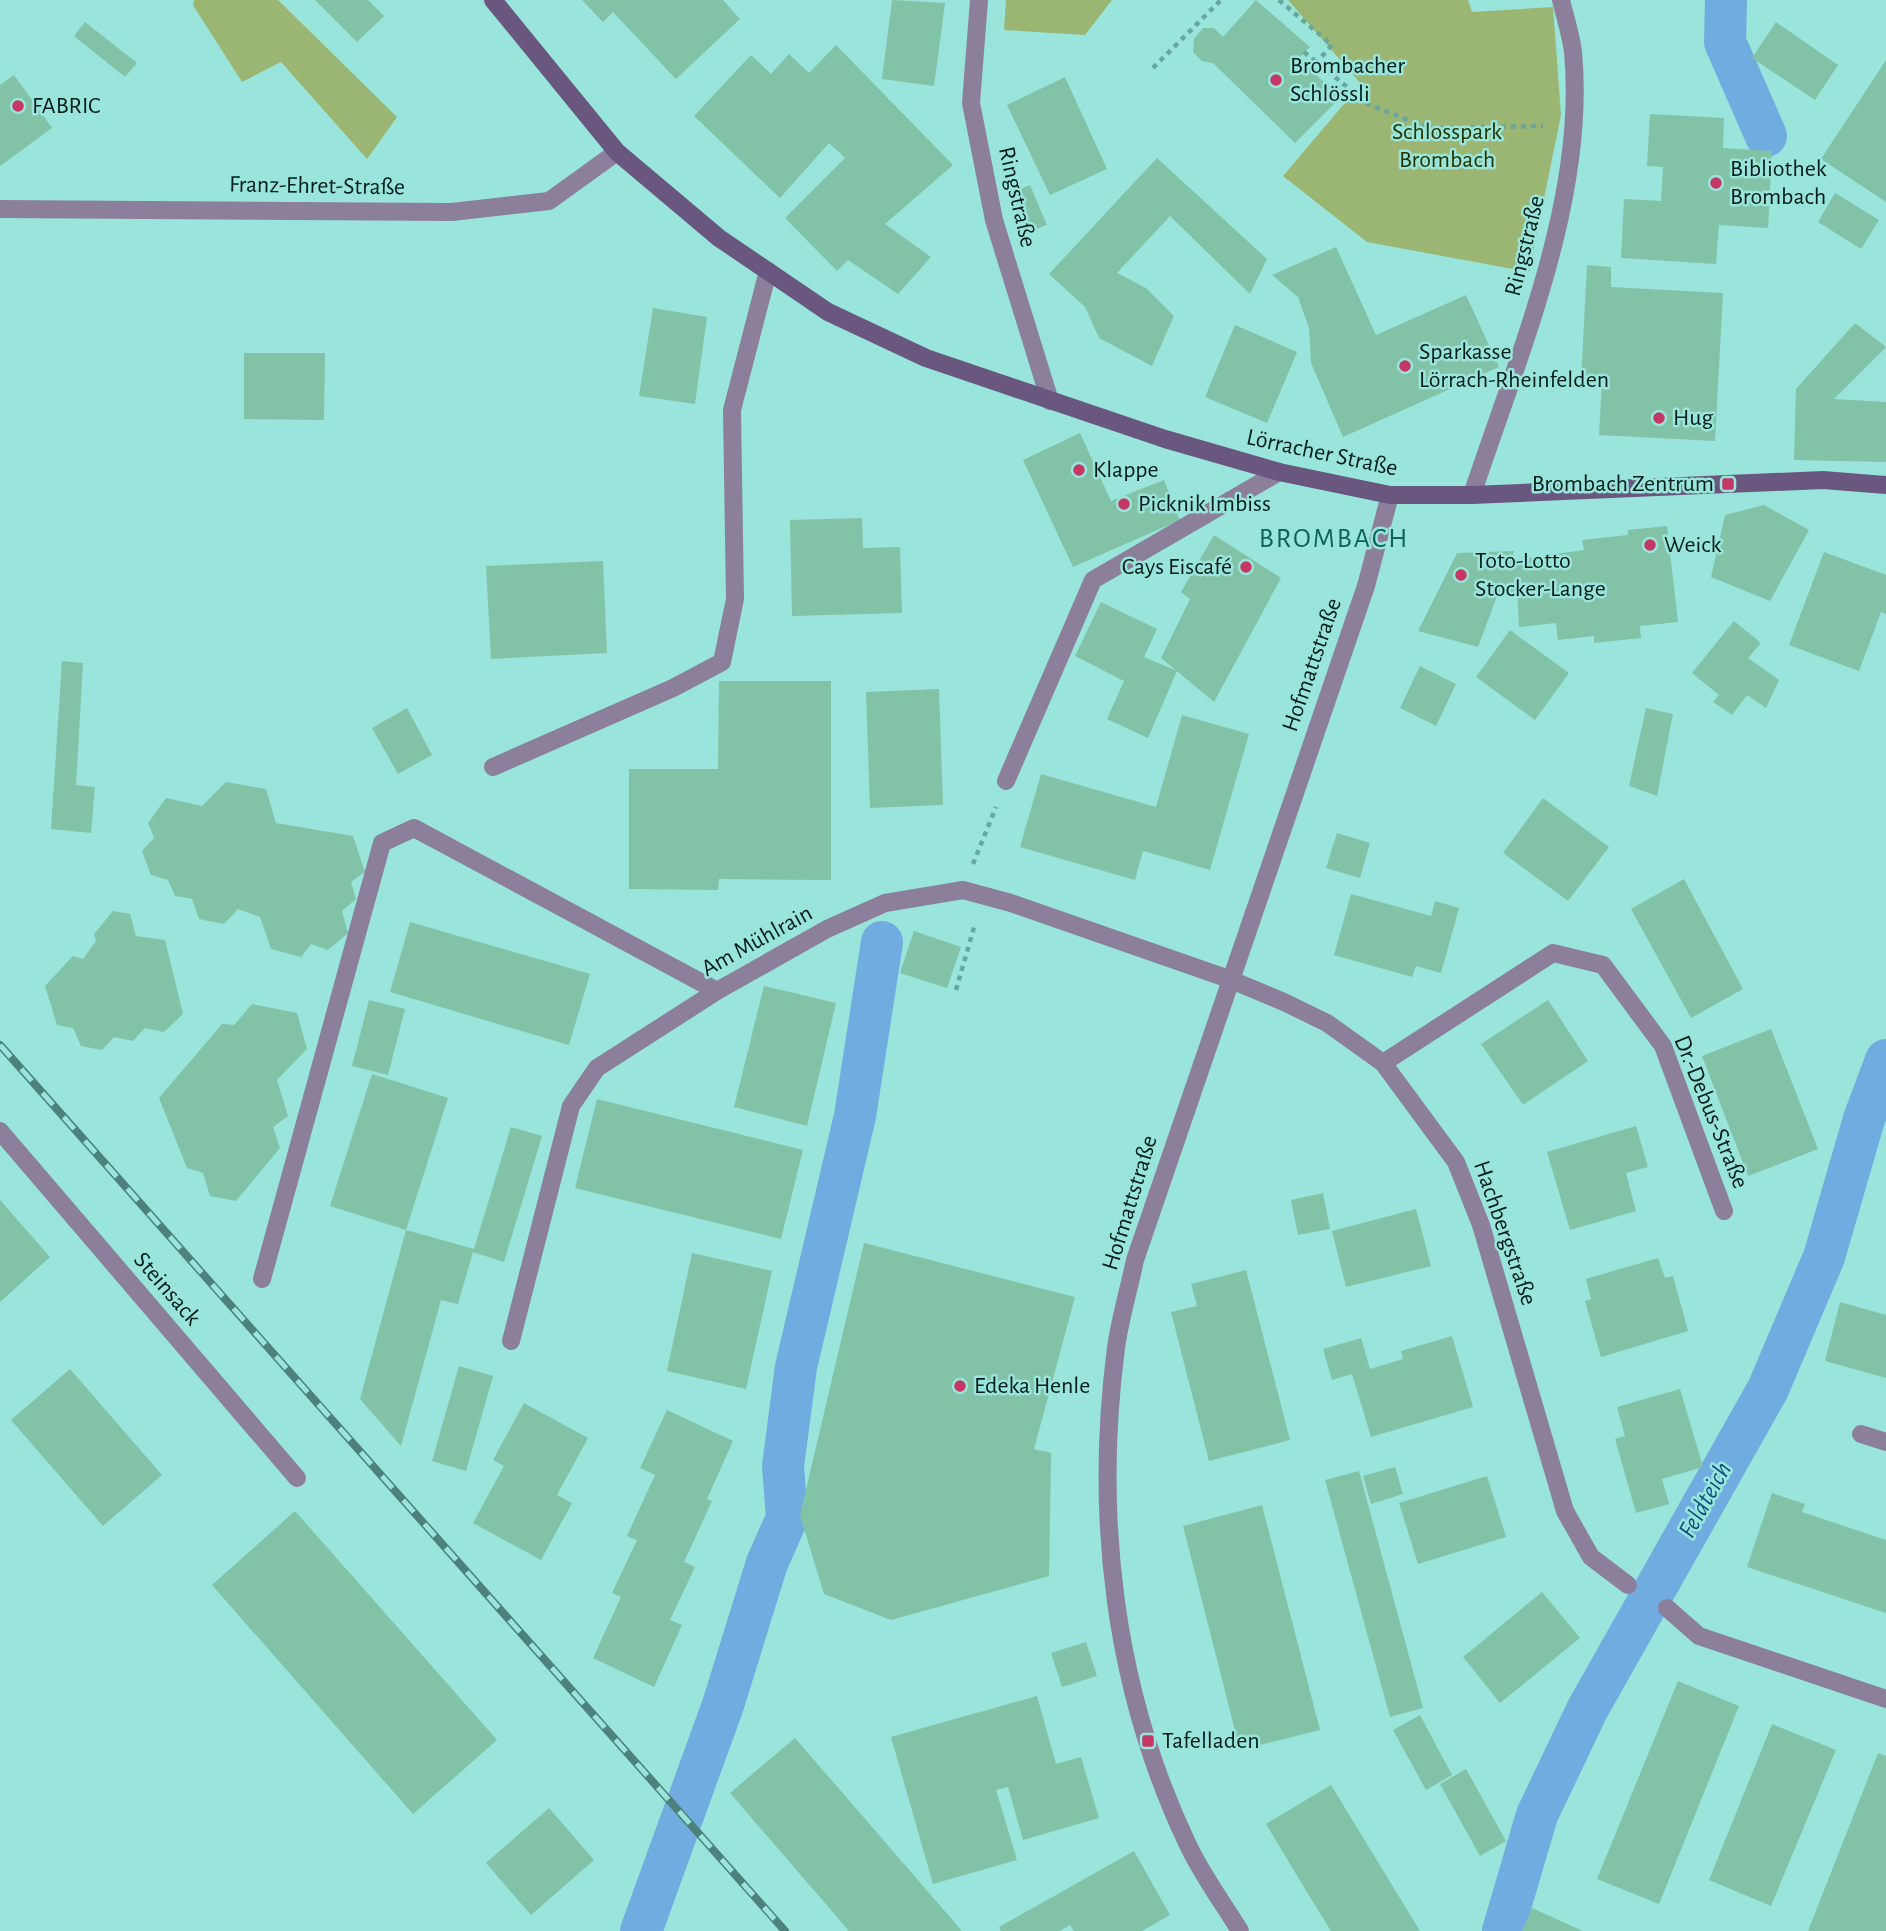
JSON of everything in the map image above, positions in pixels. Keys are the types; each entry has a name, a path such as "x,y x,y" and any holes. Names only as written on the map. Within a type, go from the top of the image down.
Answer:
{"main road":[{"name":"Lörracher Straße","path":"493,0 617,152 719,239 828,312 926,358 1165,439 1279,472 1390,495 1472,495 1824,480 1886,485"}],"street":[{"name":"Ringstraße","path":"979,0 971,103 994,220 1050,401"},
{"name":"Ringstraße","path":"1472,495 1543,285 1570,167 1573,52 1561,0"},
{"name":"Franz-Ehret-Straße","path":"0,209 452,212 549,201 617,152"},
{"path":"493,767 673,688 722,662 735,599 732,410 768,271"},
{"path":"1006,781 1093,580 1279,472"},
{"name":"Hofmattstraße","path":"1241,1931 1188,1847 1142,1721 1121,1641 1110,1566 1106,1458 1116,1346 1135,1260 1229,979 1366,586 1390,495"},
{"path":"262,1279 382,843 414,828 718,990"},
{"name":"Am Mühlrain","path":"511,1341 571,1106 597,1068 718,990 827,929 884,903 964,890 1229,979"},
{"name":"Dr.-Debus-Straße","path":"1383,1063 1553,954 1603,965 1663,1046 1724,1211"},
{"name":"Hachbergstraße","path":"1229,979 1327,1023 1383,1063 1456,1162 1481,1225 1564,1511 1591,1557 1628,1586"},
{"name":"Steinsack","path":"0,1131 297,1478"},
{"path":"1861,1434 1886,1442"},
{"path":"1667,1608 1699,1636 1886,1699"}],"path":[{"path":"1153,68 1221,0"},
{"path":"1279,0 1332,45 1317,62"},
{"path":"1304,52 1368,104 1428,128 1572,126"},
{"path":"964,890 1006,781"},
{"path":"956,990 984,895"}],"green space":[{"path":"194,0 278,0 397,117 367,159 281,62 242,82 193,5"},
{"path":"1006,0 1112,0 1085,35 1004,30"},
{"name":"Schlosspark Brombach","path":"1288,0 1468,0 1472,12 1553,7 1561,115 1529,272 1367,242 1283,176 1361,84"}],"building":[{"path":"315,0 368,0 384,16 357,42"},
{"path":"582,0 723,0 740,19 676,79 613,12 603,22"},
{"path":"892,0 945,3 934,86 882,79"},
{"name":"Brombacher Schlössli","path":"1256,0 1310,47 1299,58 1340,98 1295,143 1213,63 1202,61 1193,52 1194,39 1203,28 1214,28 1223,37"},
{"path":"85,22 137,63 125,77 74,36"},
{"path":"1776,22 1838,65 1815,100 1752,58"},
{"path":"836,45 953,165 885,224 931,257 898,294 848,260 837,271 785,218 845,158 829,143 780,198 694,116 751,55 771,74 789,54 809,73"},
{"path":"1886,60 1886,202 1821,159"},
{"name":"FABRIC","path":"14,75 52,128 0,166 0,85"},
{"path":"1065,77 1107,169 1050,195 1007,105"},
{"name":"Bibliothek Brombach","path":"1650,114 1724,118 1723,148 1772,151 1768,228 1719,225 1716,264 1621,258 1624,199 1661,201 1663,167 1647,166"},
{"path":"1157,158 1267,259 1250,294 1170,216 1117,273 1146,288 1174,316 1152,366 1099,338 1085,307 1049,274"},
{"path":"1030,185 1047,225 1028,232 1011,193"},
{"path":"1835,193 1879,220 1861,249 1818,222"},
{"name":"Sparkasse Lörrach-Rheinfelden","path":"1336,247 1376,335 1466,295 1499,367 1343,437 1311,363 1309,328 1298,297 1272,275"},
{"path":"1587,265 1611,267 1611,287 1723,293 1715,441 1599,435 1602,382 1581,381"},
{"path":"653,308 707,317 695,404 639,396"},
{"path":"1855,323 1886,347 1834,399 1886,402 1886,462 1794,460 1796,389"},
{"path":"1235,325 1297,352 1267,423 1205,397"},
{"path":"244,353 325,353 324,420 244,419"},
{"path":"1080,433 1111,501 1164,480 1180,520 1073,567 1023,460"},
{"path":"1764,505 1809,530 1770,601 1711,577 1725,515"},
{"path":"862,518 863,548 900,547 902,613 792,616 790,520"},
{"path":"1667,526 1678,622 1640,626 1641,638 1594,643 1594,636 1558,640 1556,623 1519,627 1517,592 1497,596 1478,647 1418,631 1457,553 1514,551 1511,560 1584,550 1582,540 1628,535 1628,530"},
{"path":"1214,535 1281,578 1214,702 1161,658 1190,599 1181,592"},
{"path":"1824,552 1886,575 1886,614 1881,612 1859,671 1789,645"},
{"path":"603,561 607,653 491,659 486,566"},
{"path":"1101,602 1157,629 1144,657 1177,671 1148,738 1107,719 1124,681 1075,656"},
{"path":"1734,621 1761,643 1748,658 1779,680 1766,708 1747,695 1732,715 1713,702 1719,695 1692,673"},
{"path":"1510,630 1569,673 1535,720 1476,677"},
{"path":"62,661 83,663 76,785 95,787 91,833 51,829"},
{"path":"1420,666 1456,684 1436,726 1400,708"},
{"path":"719,681 831,681 831,880 719,879 718,890 629,889 629,769 718,769"},
{"path":"939,689 943,805 870,808 866,692"},
{"path":"407,708 432,755 398,774 372,728"},
{"path":"1646,708 1673,714 1657,796 1629,786"},
{"path":"1182,715 1249,734 1210,870 1143,851 1135,880 1020,847 1041,774 1156,807"},
{"path":"226,782 266,789 276,823 353,836 365,872 351,882 356,899 342,911 348,933 328,950 311,944 301,957 271,949 260,917 238,909 224,924 199,919 192,899 175,896 168,880 151,875 142,851 154,838 148,823 166,798 202,806"},
{"path":"1543,798 1609,847 1568,901 1503,853"},
{"path":"1337,833 1370,843 1360,878 1326,868"},
{"path":"1684,879 1743,989 1691,1018 1631,909"},
{"path":"1351,894 1431,916 1435,901 1459,908 1441,973 1416,966 1412,977 1334,955"},
{"path":"113,911 130,914 136,936 165,940 183,1014 164,1032 145,1028 133,1041 114,1037 102,1050 81,1046 73,1028 57,1025 45,986 73,956 83,959 96,941 94,934"},
{"path":"410,922 590,974 569,1045 390,992"},
{"path":"914,931 961,947 947,988 900,973"},
{"path":"764,986 836,1003 807,1126 734,1107"},
{"path":"369,1000 405,1009 388,1075 352,1066"},
{"path":"1548,1000 1588,1061 1523,1105 1481,1044"},
{"path":"252,1004 297,1013 307,1049 277,1080 288,1116 273,1127 280,1148 236,1201 210,1196 203,1173 187,1168 159,1098 222,1024 234,1025"},
{"path":"1771,1029 1818,1149 1748,1176 1702,1056"},
{"path":"372,1074 448,1098 406,1230 330,1206"},
{"path":"597,1099 803,1150 781,1239 575,1188"},
{"path":"1636,1126 1648,1167 1626,1173 1636,1211 1570,1230 1547,1152"},
{"path":"511,1127 542,1136 504,1262 473,1252 458,1304 441,1300 401,1446 360,1399 406,1230 474,1249"},
{"path":"1323,1193 1330,1229 1298,1235 1291,1200"},
{"path":"0,1200 50,1257 0,1302"},
{"path":"1416,1209 1431,1266 1346,1287 1332,1231"},
{"path":"864,1243 1075,1297 1034,1449 1051,1453 1049,1576 891,1620 824,1594 800,1515"},
{"path":"692,1253 772,1271 746,1389 667,1371"},
{"path":"1658,1258 1665,1278 1673,1276 1688,1331 1601,1357 1585,1301 1591,1299 1586,1279"},
{"path":"1246,1270 1290,1440 1209,1461 1171,1312 1197,1306 1191,1284"},
{"path":"1840,1302 1886,1315 1886,1378 1825,1361"},
{"path":"1452,1336 1473,1407 1371,1437 1352,1374 1332,1380 1323,1349 1361,1338 1370,1369 1403,1359 1401,1351"},
{"path":"459,1366 493,1376 466,1471 432,1461"},
{"path":"70,1369 162,1475 103,1526 11,1420"},
{"path":"1680,1389 1703,1467 1662,1479 1669,1504 1636,1513 1615,1439 1625,1436 1617,1407"},
{"path":"524,1403 588,1438 557,1495 572,1503 541,1560 473,1523 504,1466 493,1460"},
{"path":"667,1410 733,1441 707,1499 712,1501 684,1562 695,1567 670,1620 682,1625 654,1687 593,1658 621,1597 612,1593 637,1540 627,1536 655,1475 640,1468"},
{"path":"1395,1467 1403,1494 1371,1504 1363,1476"},
{"path":"1359,1471 1423,1708 1390,1717 1325,1480"},
{"path":"1487,1476 1506,1537 1418,1564 1399,1503"},
{"path":"1772,1493 1805,1504 1802,1512 1886,1540 1886,1613 1747,1567"},
{"path":"1262,1505 1320,1730 1240,1750 1183,1526"},
{"path":"295,1511 497,1740 413,1814 212,1585"},
{"path":"1542,1592 1580,1638 1500,1703 1463,1657"},
{"path":"1086,1642 1097,1676 1062,1687 1051,1653"},
{"path":"1678,1681 1739,1706 1659,1904 1597,1879"},
{"path":"1037,1696 1056,1764 1081,1757 1099,1818 1023,1840 1008,1787 996,1790 1017,1860 933,1884 891,1737"},
{"path":"1420,1715 1452,1775 1426,1790 1393,1730"},
{"path":"1772,1724 1836,1750 1771,1906 1709,1880"},
{"path":"795,1738 962,1931 849,1931 730,1793"},
{"path":"1878,1753 1886,1756 1886,1931 1808,1931"},
{"path":"1466,1769 1506,1841 1480,1856 1440,1784"},
{"path":"1331,1785 1420,1931 1331,1931 1305,1889 1266,1824"},
{"path":"549,1808 594,1860 531,1915 486,1863"},
{"path":"1134,1851 1170,1915 1142,1931 1074,1931 1070,1925 1060,1931 1001,1931 999,1927"},
{"path":"1532,1908 1583,1931 1522,1931"}],"waterway":[{"name":"Feldteich","path":"1726,0 1725,42 1766,136"},
{"path":"641,1931 723,1705 767,1563 787,1518 783,1466 796,1367 855,1116 882,942"},
{"name":"Feldteich","path":"1503,1931 1537,1815 1587,1710 1768,1389 1824,1257 1864,1119 1886,1060"}],"railway":[{"path":"0,1045 785,1931"}],"place":[{"name":"Brombacher Schlössli","path":"1276,80"},
{"name":"FABRIC","path":"18,106"},
{"name":"Bibliothek Brombach","path":"1716,183"},
{"name":"Sparkasse Lörrach-Rheinfelden","path":"1405,366"},
{"name":"Hug","path":"1659,418"},
{"name":"Klappe","path":"1079,470"},
{"name":"Brombach Zentrum","path":"1728,484"},
{"name":"Picknik Imbiss","path":"1124,504"},
{"name":"Weick","path":"1650,545"},
{"name":"Cays Eiscafé","path":"1246,567"},
{"name":"Toto-Lotto Stocker-Lange","path":"1461,575"},
{"name":"Edeka Henle","path":"960,1386"},
{"name":"Tafelladen","path":"1148,1741"}],"district":[{"name":"BROMBACH","path":"1334,539"}]}
